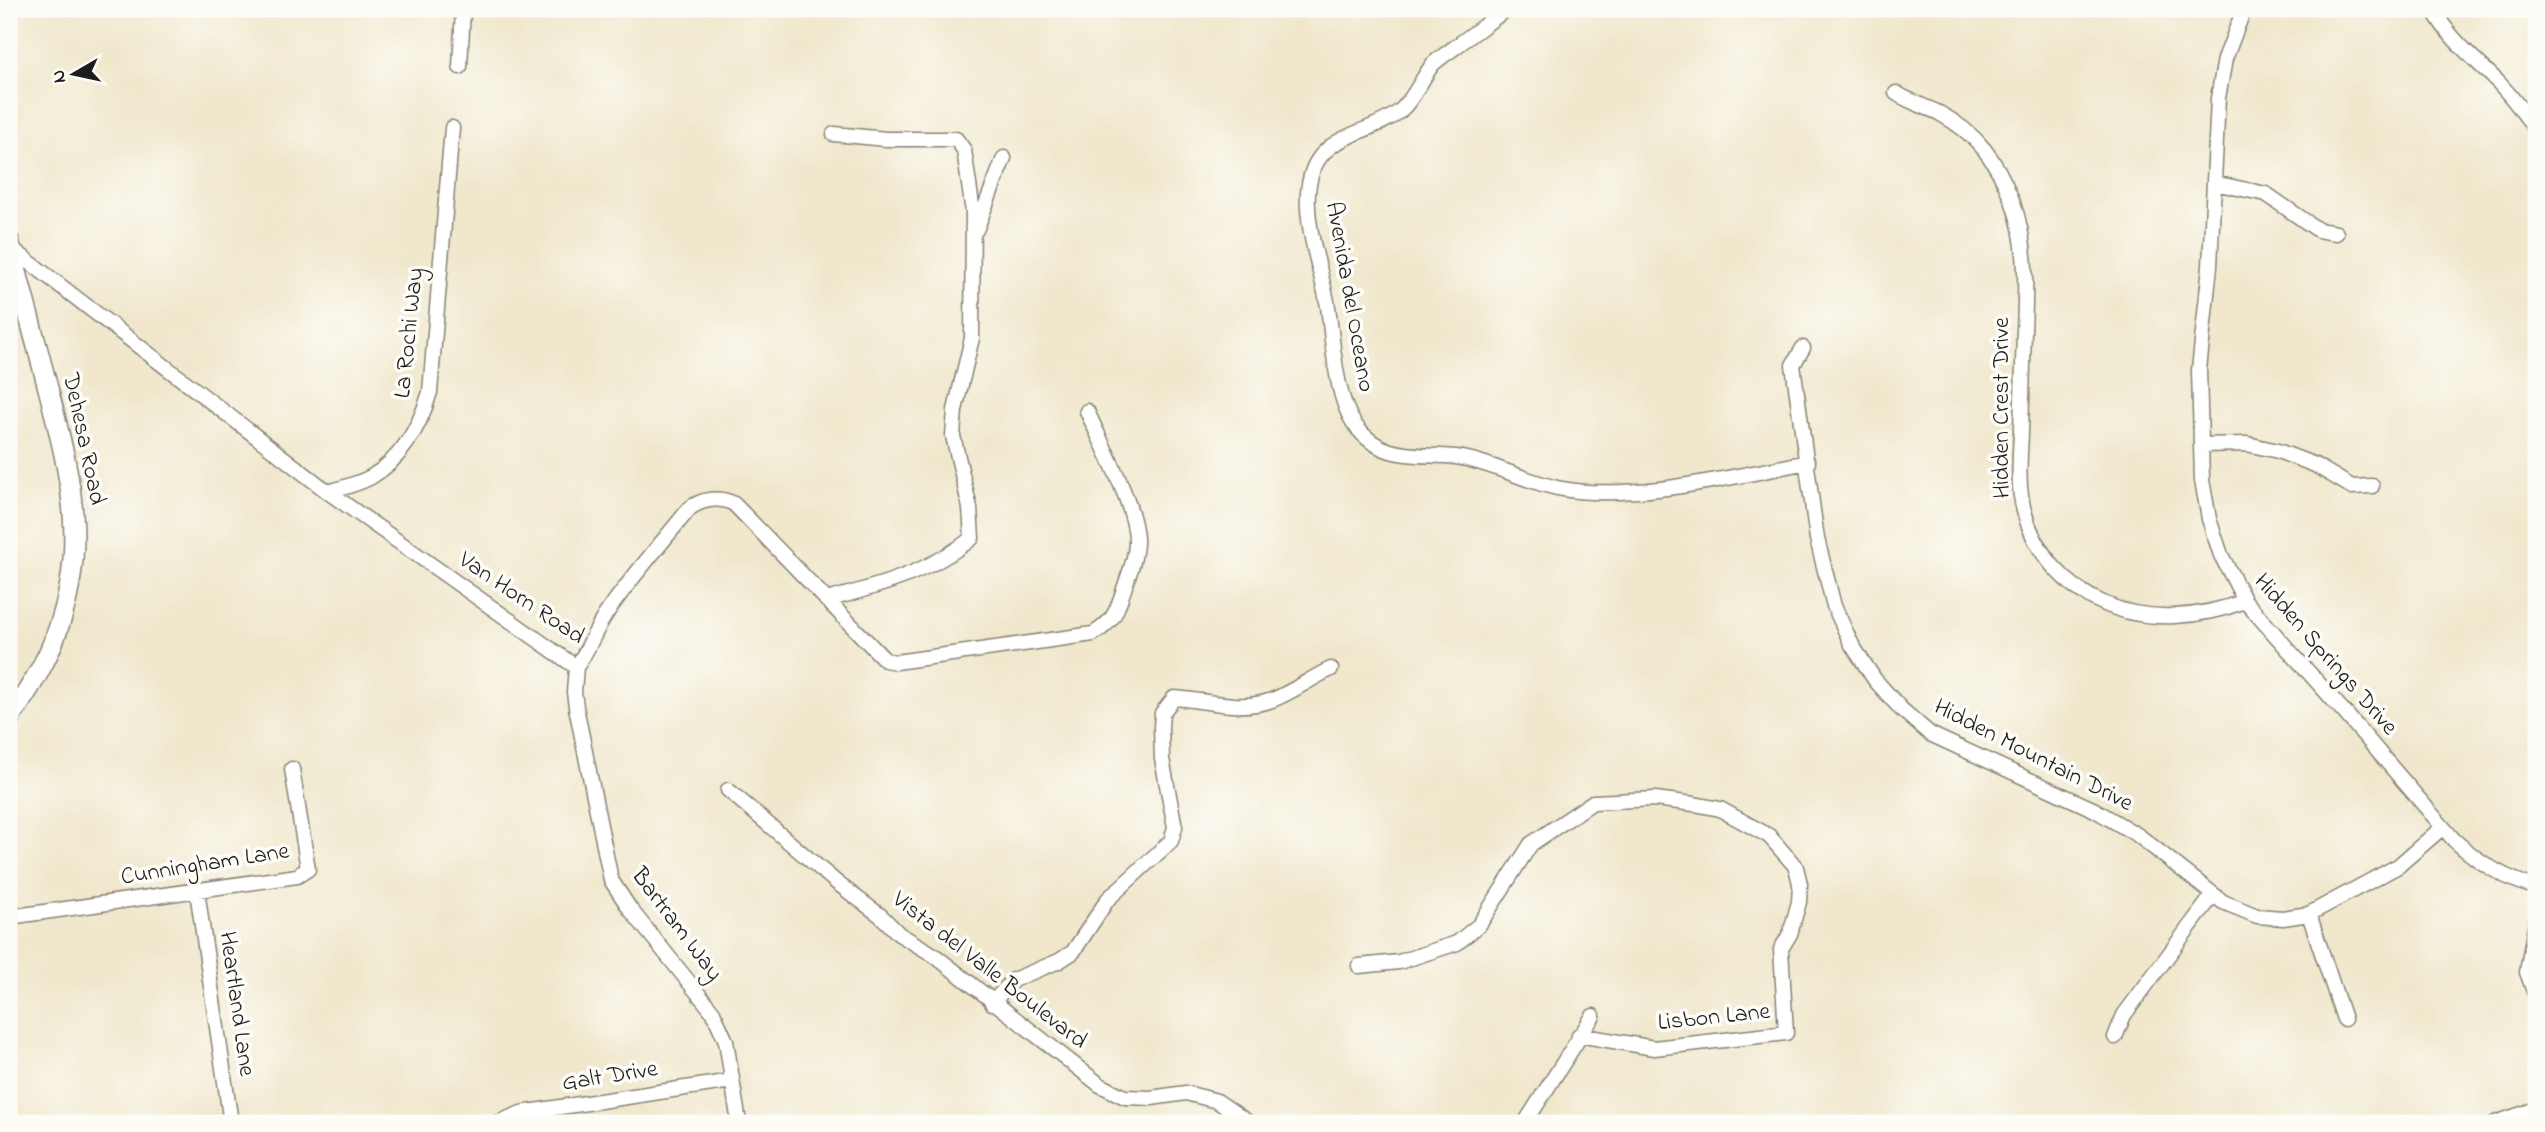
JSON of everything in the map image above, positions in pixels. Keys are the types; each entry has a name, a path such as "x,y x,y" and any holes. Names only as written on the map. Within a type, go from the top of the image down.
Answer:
{"main road":[{"name":"Dehesa Road","path":"9,244 17,304 69,469 75,535 68,594 57,631 32,685 9,720"}],"street":[{"path":"460,67 463,9"},
{"name":"Hidden Springs Drive","path":"2244,9 2231,40 2221,78 2210,266 2199,370 2202,480 2209,519 2221,555 2245,601 2443,827 2480,862 2536,887"},
{"path":"2433,9 2450,35 2500,85 2536,131"},
{"name":"Avenida del Oceano","path":"1505,10 1434,63 1410,100 1399,111 1328,148 1321,155 1308,183 1307,214 1324,282 1340,386 1354,424 1370,440 1398,454 1457,457 1556,488 1590,492 1681,485 1808,462"},
{"name":"Hidden Crest Drive","path":"1896,93 1912,103 1942,115 1977,140 1999,172 2014,207 2022,236 2026,282 2019,482 2028,524 2041,551 2070,583 2095,600 2120,610 2147,615 2193,615 2220,611 2245,601"},
{"name":"La Rochi Way","path":"328,492 370,477 401,452 424,413 430,392 452,128"},
{"path":"826,600 879,586 950,556 972,538 970,508 953,436 955,410 972,338 973,212 964,150 956,139 886,139 834,134"},
{"path":"973,238 1004,158"},
{"path":"2214,183 2266,194 2318,230 2336,233"},
{"name":"Van Horn Road","path":"9,244 328,492 576,667 607,611 689,509 696,503 713,499 728,500 734,504 880,656 895,663 1093,634 1109,625 1119,605 1134,558 1136,540 1131,512 1087,411"},
{"name":"Hidden Mountain Drive","path":"1803,348 1793,365 1827,585 1834,606 1858,654 1888,695 1930,734 2095,810 2139,836 2213,895 2234,908 2258,916 2283,918 2309,914 2398,866 2443,827"},
{"path":"2201,445 2247,444 2278,450 2315,465 2352,487 2372,486"},
{"name":"Bartram Way","path":"576,667 576,707 611,880 630,909 713,1012 726,1041 739,1123"},
{"path":"992,1003 1013,980 1059,961 1073,952 1108,899 1171,841 1175,827 1162,759 1161,727 1162,713 1174,698 1237,706 1255,705 1274,700 1308,679 1331,670"},
{"name":"Cunningham Lane","path":"9,917 297,876 308,869 292,769"},
{"name":"Vista del Valle Boulevard","path":"728,790 881,916 899,934 934,955 1100,1085 1125,1097 1151,1098 1186,1093 1217,1101 1249,1123"},
{"name":"Lisbon Lane","path":"1359,966 1399,962 1457,943 1479,925 1531,844 1593,802 1655,799 1720,809 1769,836 1796,867 1800,884 1799,902 1790,933 1781,949 1786,1033 1654,1048 1579,1035"},
{"name":"Heartland Lane","path":"197,891 230,1123"},
{"path":"2116,1037 2124,1015 2213,895"},
{"path":"2309,914 2344,1018"},
{"path":"2534,992 2527,972 2536,921"},
{"path":"1525,1123 1593,1016"},
{"name":"Galt Drive","path":"497,1123 521,1113 732,1081"},
{"path":"2495,1123 2536,1109"}]}
